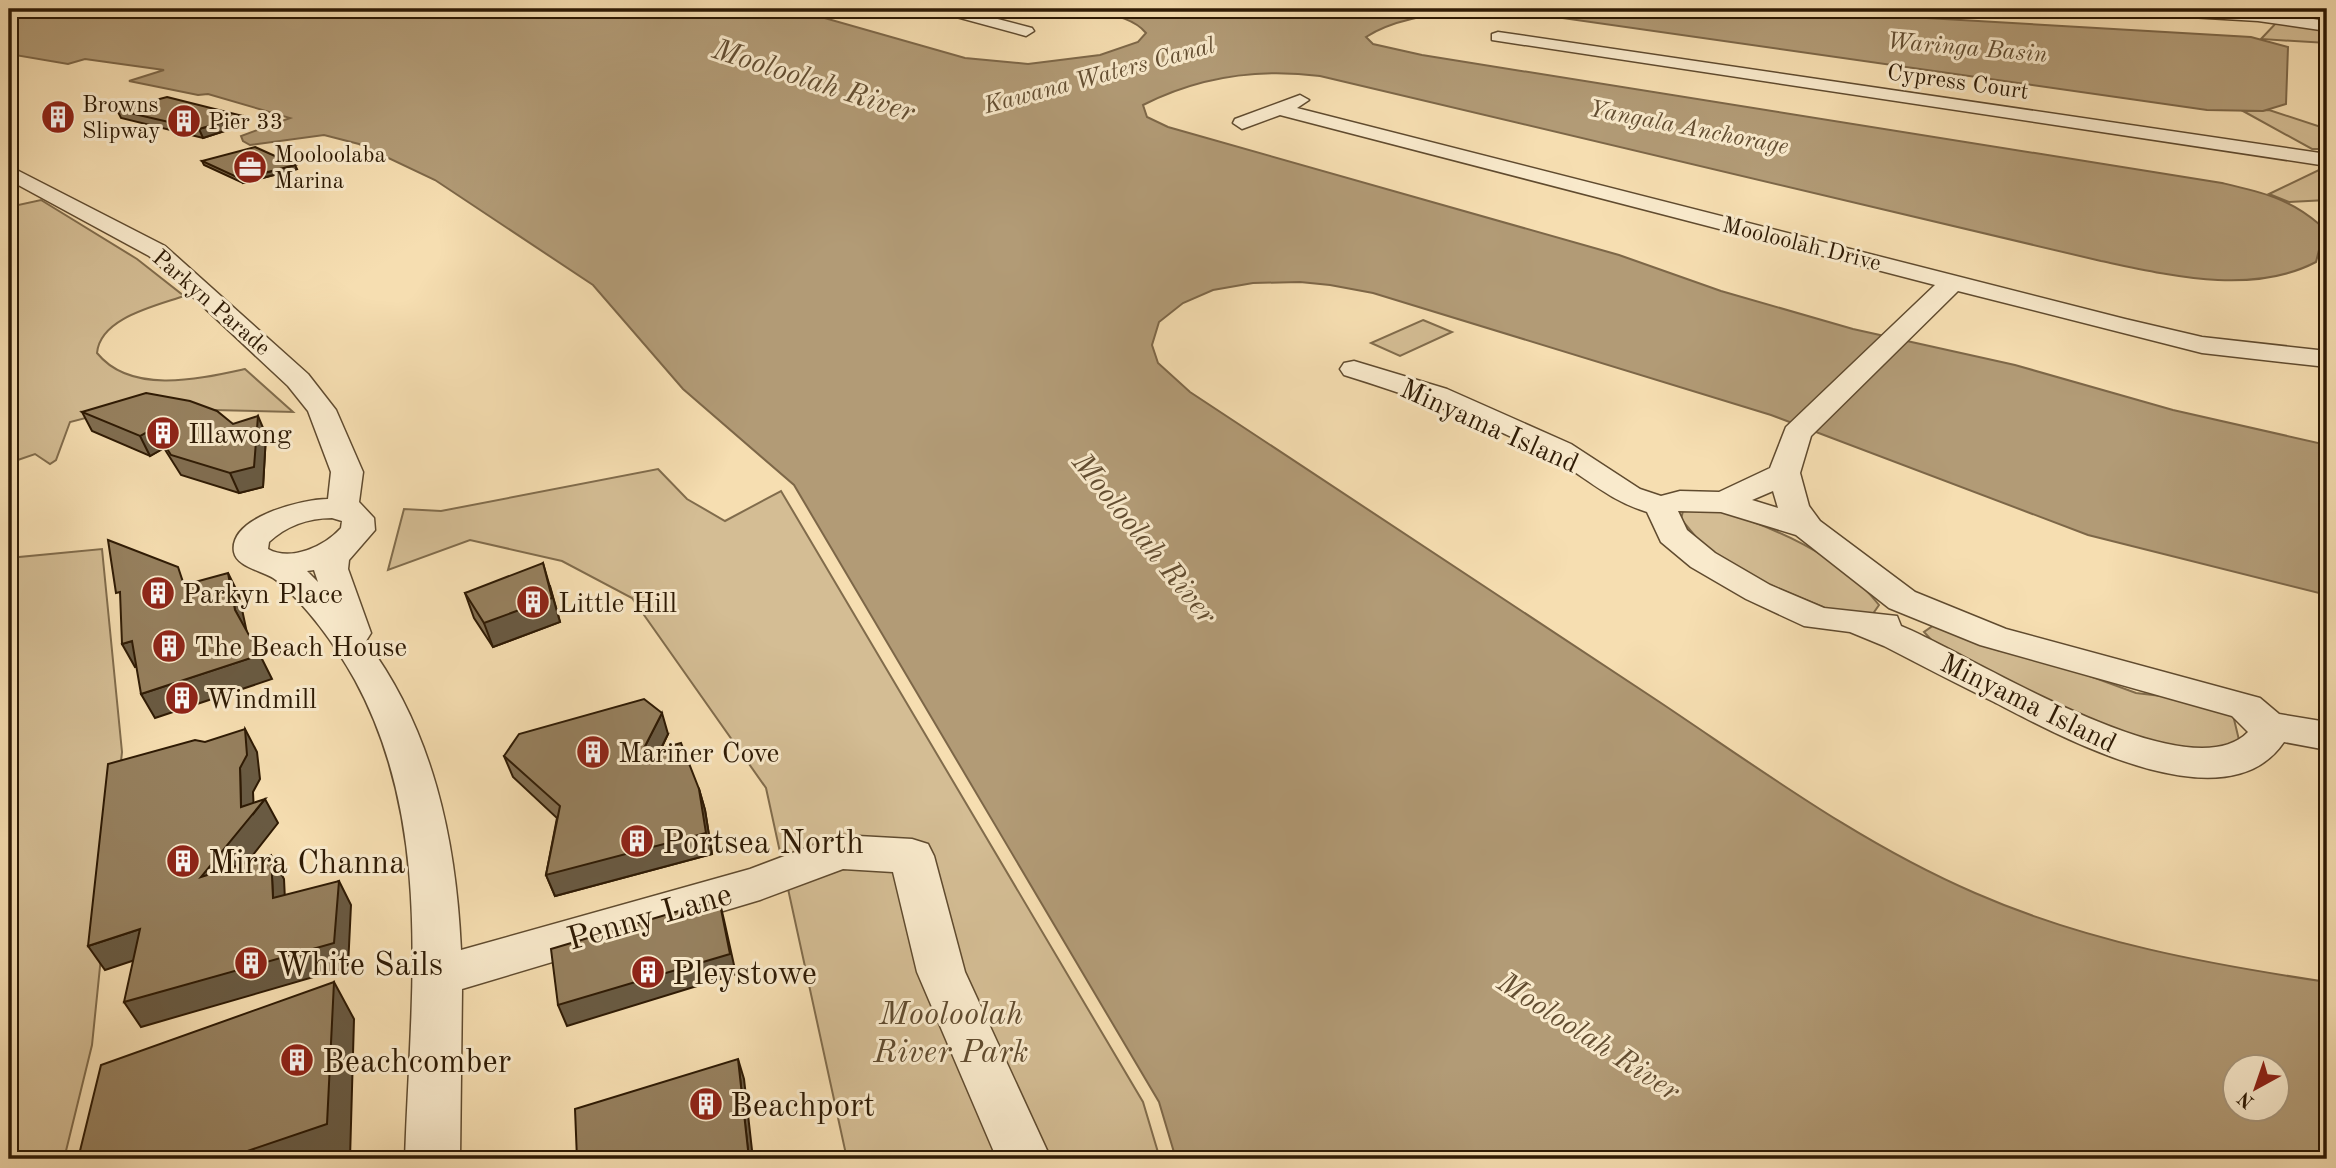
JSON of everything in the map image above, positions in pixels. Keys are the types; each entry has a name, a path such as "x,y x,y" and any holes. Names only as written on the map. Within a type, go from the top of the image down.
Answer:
{"street":[{"path":"943,9 1026,31"},
{"path":"2122,9 2258,16 2327,26"},
{"path":"1482,48 1515,27"},
{"name":"Cypress Court","path":"1498,37 2327,160"},
{"path":"1242,123 1311,96"},
{"name":"Mooloolah Drive","path":"1280,109 2202,345 2327,359"},
{"name":"Parkyn Parade","path":"9,172 104,220 167,259 311,393 330,426 347,477 342,501 349,527"},
{"path":"1784,473 1797,433 1953,282"},
{"name":"Minyama Island","path":"1354,369 1437,395 1560,450 1629,496 1660,506 1680,501 1724,502 1808,528"},
{"path":"338,454 331,481 322,493 292,515 264,528 251,542 251,554 285,570 358,649 379,684 408,752 431,849 438,976 432,1159"},
{"name":"Minyama Island","path":"1724,502 1784,473 1793,507 1808,528 1902,600 1993,637 2246,707 2267,725 2327,736"},
{"name":"Minyama Island","path":"1660,506 1672,535 1703,560 1758,592 1817,618 1892,625 1906,619 1909,613 1902,600"},
{"path":"292,515 324,508 349,527"},
{"path":"269,562 310,559 349,527"},
{"path":"349,527 332,558 331,569 358,649"},
{"name":"Minyama Island","path":"1860,624 1897,638 2101,740 2131,751 2206,764 2250,753 2268,735 2267,725"},
{"name":"Penny Lane","path":"438,976 760,883 840,852 912,856 941,972 1024,1159"}],"green space":[{"path":"2277,22 2327,30 2327,43 2261,39"},
{"path":"2269,110 2327,129 2327,149 2312,149 2243,111"},
{"path":"2323,168 2327,169 2327,200 2289,202 2269,194"},
{"path":"41,200 137,259 184,296 131,315 108,331 100,341 97,353 111,366 128,375 166,380 207,377 245,369 293,412 124,408 70,422 56,460 50,464 35,454 9,463 9,207"},
{"path":"1423,320 1452,332 1400,356 1371,343"},
{"name":"Mooloolah River Park","path":"658,469 687,499 725,521 781,491 1143,1102 1160,1159 847,1159 766,788 632,598 562,561 470,540 388,570 404,509 441,511"},
{"path":"1712,507 1803,544 1844,571 1879,605 1872,615 1842,615 1758,580 1705,548 1681,519 1683,511"},
{"path":"102,549 122,752 92,1045 64,1159 9,1159 9,558"},
{"path":"1937,623 2000,651 2024,652 2136,693 2195,700 2233,715 2239,740 2209,753 2115,735 1937,646 1924,632"}],"water":[{"path":"9,9 793,9 965,58 1028,64 1100,55 1138,42 1146,33 1126,19 1085,9 1476,9 1405,21 1366,37 1373,44 1422,55 2222,183 2285,202 2319,224 2321,242 2316,262 2265,278 2210,279 2154,272 2101,261 1320,76 1274,73 1230,77 1186,87 1143,105 1147,117 1168,127 1619,255 1721,291 1853,329 2015,365 2173,410 2327,445 2327,595 2088,535 1771,415 1373,293 1300,282 1253,283 1213,290 1183,303 1159,322 1152,345 1158,363 1190,392 1773,779 1892,852 1975,893 2060,925 2192,959 2327,982 2327,1159 1176,1159 1159,1102 794,485 683,389 593,285 435,180 359,144 324,135 250,145 243,141 241,136 290,118 208,94 198,95 129,81 164,70 85,59 68,64 9,54"},
{"name":"Waringa Basin","path":"1500,9 1835,9 1875,15 2251,37 2288,47 2286,104 2263,111 2207,110"}],"building":[{"path":"167,97 243,116 199,129 117,110"},
{"name":"Mooloolaba Marina","path":"255,147 295,165 241,179 202,161"},
{"path":"146,393 190,401 217,411 233,424 258,416 254,467 230,473 171,455 154,428 140,436 82,412"},
{"path":"108,540 178,567 184,585 228,573 235,610 260,655 141,694 132,641 122,644 120,592 116,593"},
{"path":"543,563 552,598 484,623 465,593"},
{"path":"644,699 662,713 641,754 681,743 699,789 706,833 546,875 560,806 504,756 519,734"},
{"path":"245,729 247,755 240,768 241,807 265,799 201,877 271,855 273,898 339,881 334,943 124,1002 140,929 88,946 108,764 195,740 205,742"},
{"path":"719,899 730,954 558,1005 551,949"},
{"path":"334,982 327,1124 224,1159 78,1159 101,1065"},
{"name":"Beachport","path":"738,1059 749,1159 577,1159 575,1109"}],"place":[{"name":"Browns Slipway","path":"58,117"},
{"name":"Pier 33","path":"184,121"},
{"name":"Mooloolaba Marina","path":"250,167"},
{"name":"Illawong","path":"163,433"},
{"name":"Parkyn Place","path":"158,593"},
{"name":"Little Hill","path":"533,602"},
{"name":"The Beach House","path":"169,646"},
{"name":"Windmill","path":"182,698"},
{"name":"Mariner Cove","path":"593,752"},
{"name":"Portsea North","path":"637,841"},
{"name":"Mirra Channa","path":"183,861"},
{"name":"White Sails","path":"251,963"},
{"name":"Pleystowe","path":"648,972"},
{"name":"Beachcomber","path":"297,1060"},
{"name":"Beachport","path":"706,1104"}],"water label":[{"name":"Kawana Waters Canal","path":"1099,75"},
{"name":"Mooloolah River","path":"814,80"},
{"name":"Yangala Anchorage","path":"1689,127"},
{"name":"Mooloolah River","path":"1145,538"},
{"name":"Mooloolah River","path":"1589,1036"}]}
